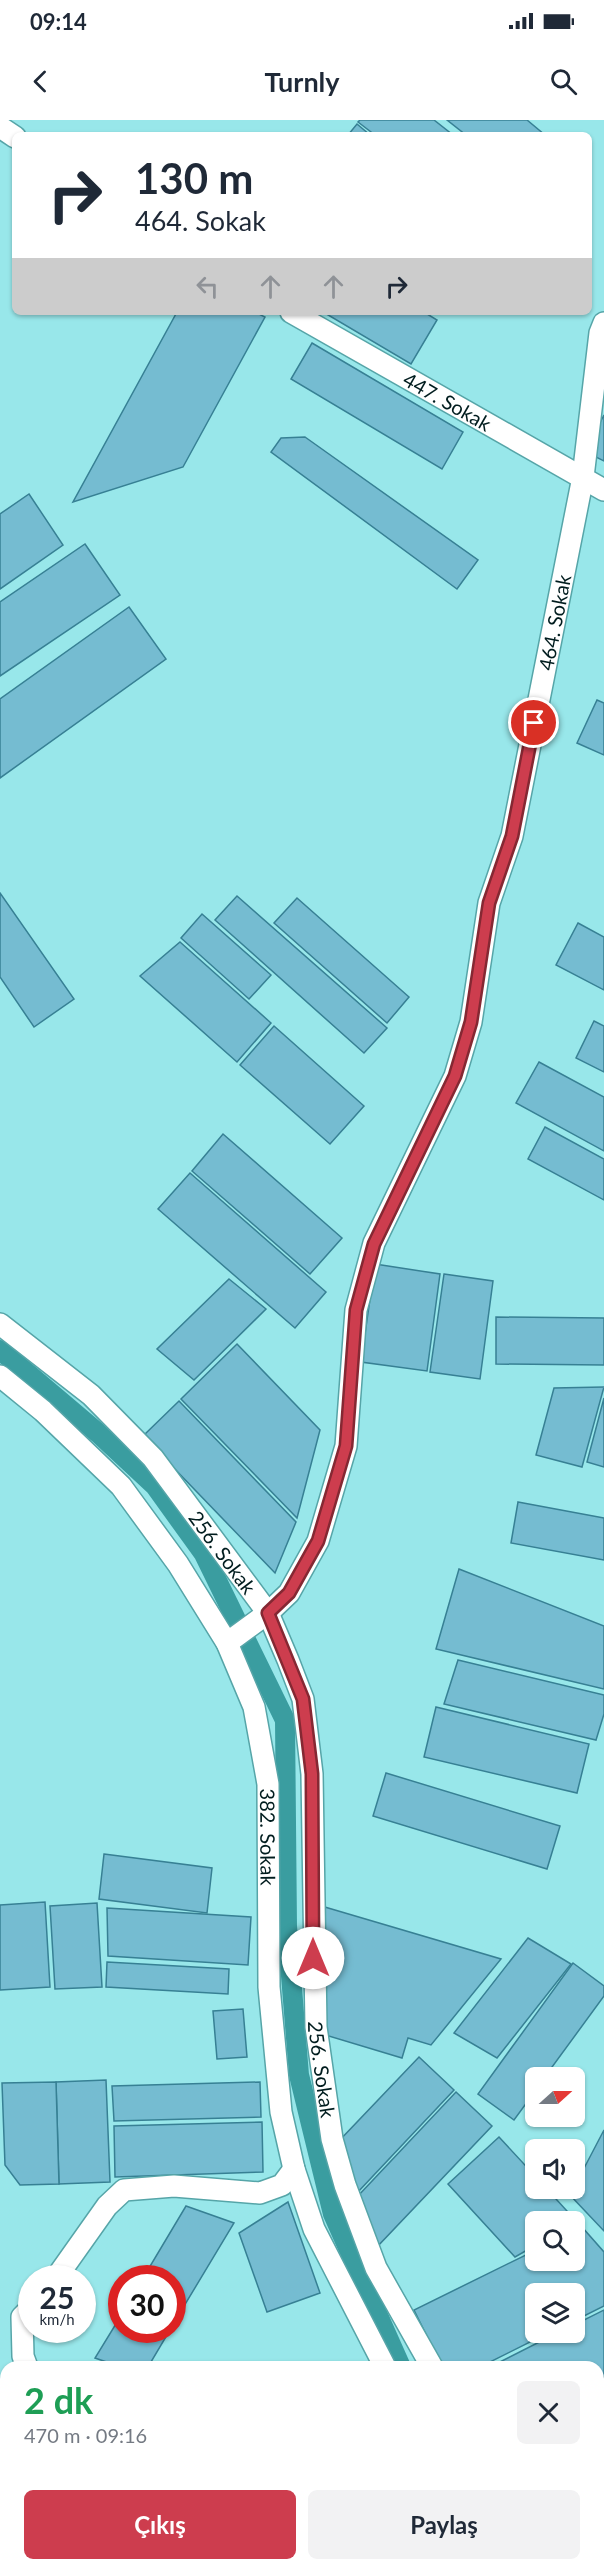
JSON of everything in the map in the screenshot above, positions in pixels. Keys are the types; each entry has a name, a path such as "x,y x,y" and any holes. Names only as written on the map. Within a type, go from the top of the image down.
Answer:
{"street":[{"name":"447. Sokak","path":"296,315 604,490"},
{"name":"464. Sokak","path":"228,1642 262,1617 289,1593 318,1541 346,1446 356,1310 374,1244 455,1076 471,1022 489,903 512,836 583,477 600,333 604,323"},
{"name":"256. Sokak","path":"0,1324 91,1395 153,1458 262,1617 303,1699 312,1774 316,2027 332,2139 345,2185 376,2268 429,2361"},
{"name":"382. Sokak","path":"0,1376 43,1411 121,1486 178,1564 228,1642 254,1707 268,1784 268,1987 281,2112 294,2169 314,2229 383,2361"},
{"path":"65,2265 107,2205 124,2190 174,2186 260,2193 282,2185 294,2169"},
{"path":"23,2343 25,2361"}],"building":[{"path":"360,120 434,120 449,132 371,132 358,122"},
{"path":"447,120 527,120 541,132 462,132"},
{"path":"357,124 366,132 350,132"},
{"path":"175,315 261,315 265,317 183,467 73,502"},
{"path":"328,315 429,315 437,320 411,364"},
{"path":"312,343 463,432 442,469 291,379"},
{"path":"604,415 604,461 592,455 592,438"},
{"path":"305,437 478,560 457,589 271,452 281,438"},
{"path":"29,494 63,545 0,589 0,514"},
{"path":"85,544 120,595 0,676 0,602"},
{"path":"129,607 166,659 0,778 0,699"},
{"path":"597,700 604,703 604,755 577,743"},
{"path":"0,893 74,999 34,1027 0,977"},
{"path":"237,896 387,1028 364,1053 215,920"},
{"path":"297,898 409,997 387,1023 274,923"},
{"path":"202,914 271,975 249,999 181,938"},
{"path":"578,923 604,937 604,990 556,965"},
{"path":"180,942 271,1023 237,1062 140,976"},
{"path":"594,1021 604,1026 604,1072 576,1058"},
{"path":"274,1026 364,1106 330,1144 240,1065"},
{"path":"539,1062 604,1097 604,1151 516,1103"},
{"path":"545,1127 604,1159 604,1200 528,1159"},
{"path":"223,1134 342,1238 310,1274 192,1171"},
{"path":"190,1173 326,1292 295,1328 158,1209"},
{"path":"375,1264 440,1274 427,1371 361,1362"},
{"path":"444,1274 493,1281 480,1379 430,1372"},
{"path":"229,1279 266,1309 194,1380 157,1349"},
{"path":"496,1317 604,1318 604,1365 496,1364"},
{"path":"237,1344 320,1430 297,1518 181,1399"},
{"path":"604,1387 582,1467 536,1455 554,1388"},
{"path":"604,1398 604,1467 587,1462"},
{"path":"179,1401 296,1522 275,1573 143,1436"},
{"path":"518,1502 604,1518 604,1560 511,1543"},
{"path":"459,1569 604,1626 604,1689 436,1649"},
{"path":"458,1660 604,1695 604,1714 596,1740 444,1704"},
{"path":"436,1707 589,1744 577,1793 424,1757"},
{"path":"386,1773 560,1826 547,1869 373,1816"},
{"path":"104,1854 212,1868 207,1913 99,1899"},
{"path":"45,1902 50,1987 0,1990 0,1905"},
{"path":"97,1903 102,1987 55,1989 50,1906"},
{"path":"318,1905 501,1959 431,2045 408,2038 402,2058 322,2034"},
{"path":"107,1908 251,1917 248,1965 108,1956"},
{"path":"528,1938 571,1964 497,2058 454,2033"},
{"path":"107,1962 229,1969 228,1994 106,1987"},
{"path":"573,1963 604,1986 604,1996 552,2067 525,2067 525,2105 514,2120 478,2094"},
{"path":"243,2009 247,2057 217,2059 213,2011"},
{"path":"419,2057 454,2090 356,2194 338,2142"},
{"path":"106,2080 110,2182 59,2184 56,2082"},
{"path":"56,2082 59,2184 20,2185 5,2165 2,2083"},
{"path":"260,2082 261,2117 114,2121 112,2086"},
{"path":"456,2092 492,2126 375,2249 357,2197"},
{"path":"262,2122 263,2172 115,2177 114,2126"},
{"path":"604,2130 604,2231 574,2199 585,2199 585,2166"},
{"path":"499,2137 525,2165 525,2199 556,2199 567,2211 525,2211 525,2251 515,2257 448,2184"},
{"path":"288,2202 320,2293 267,2312 239,2233"},
{"path":"186,2206 234,2223 186,2303 186,2265 151,2265"},
{"path":"585,2230 604,2252 604,2306 585,2316 585,2283 525,2283 525,2343 528,2343 492,2361 439,2361 414,2310 525,2255 525,2271 585,2271"},
{"path":"604,2310 604,2361 502,2361 537,2343 585,2343 585,2320"},
{"path":"108,2337 108,2343 162,2343 152,2361 104,2361 95,2358"}],"waterway":[{"path":"0,1350 98,1433 155,1486 204,1554 285,1720 287,1926 299,2075 333,2214 398,2361"}],"route":[{"path":"313,1958 312,1774 303,1699 268,1613 289,1593 318,1541 346,1446 356,1310 374,1244 455,1076 471,1022 489,903 512,836 534,723"}]}
